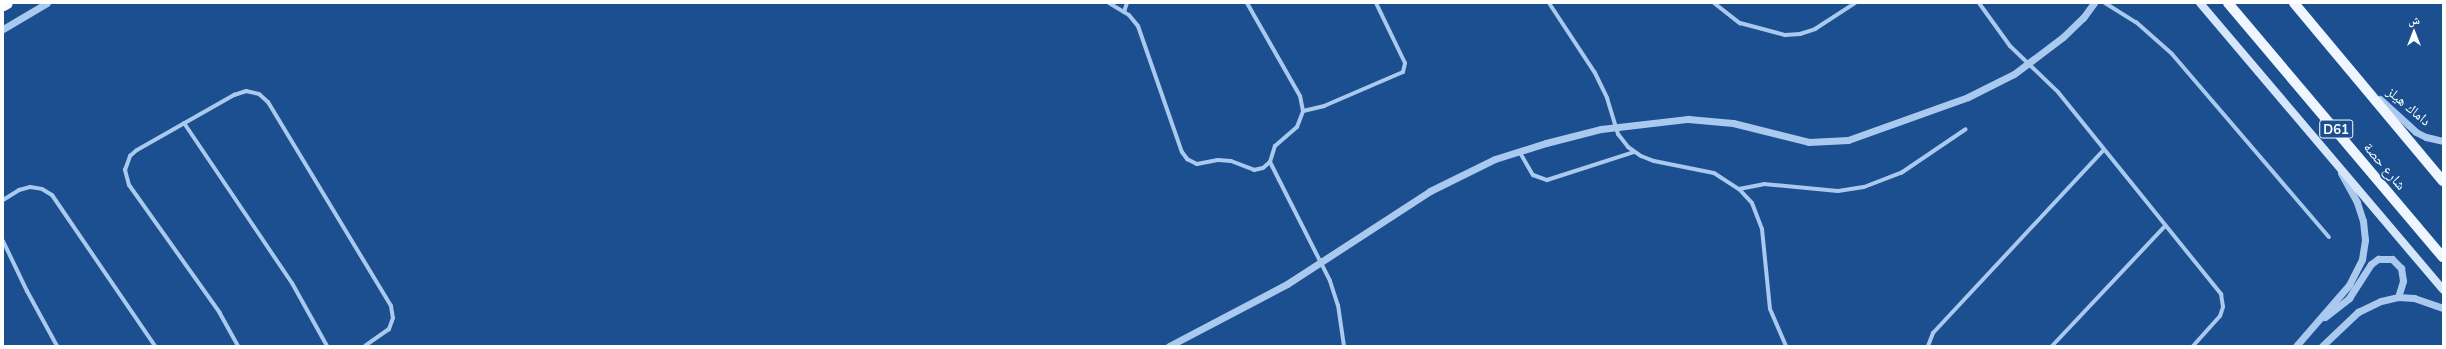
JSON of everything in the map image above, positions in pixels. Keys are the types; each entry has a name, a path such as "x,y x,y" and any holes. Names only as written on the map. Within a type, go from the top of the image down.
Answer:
{"highway":[{"path":"3,5 7,3"}],"main road":[{"path":"2200,3 2443,290"},
{"name":"شارع حصة","path":"2228,3 2443,257"},
{"path":"2294,3 2443,181"}],"street":[{"path":"3,29 47,3"},
{"path":"1109,3 1134,20 1141,33 1182,152 1187,158 1201,164 1218,160 1231,161 1254,170 1263,168 1270,162 1275,146 1297,127 1303,111 1300,96 1247,3"},
{"path":"1124,12 1127,3"},
{"path":"1303,111 1324,106 1403,72 1405,63 1376,3"},
{"path":"1549,3 1595,73 1607,98 1615,126 1622,141 1634,152 1654,161 1710,172 1723,177 1739,189 1752,203 1760,221 1770,309 1786,346"},
{"path":"1714,3 1740,23 1785,35 1800,34 1815,29 1855,3"},
{"path":"1979,3 2010,46 2027,65 2058,92 2103,151 2222,298 2223,307 2220,316 2194,346"},
{"path":"1169,346 1264,297 1322,263 1410,203 1451,179 1519,151 1615,126 1659,121 1703,119 1739,124 1796,140 1836,142 1860,137 1968,97 2014,74 2068,33 2083,18 2094,3"},
{"path":"2105,3 2136,22 2172,54 2329,237"},
{"name":"داماك هيلز","path":"2362,83 2416,132 2426,137 2443,141"},
{"path":"238,346 220,313 129,185 125,175 126,165 133,153 240,92 253,92 268,102 391,306 393,318 389,329 365,346"},
{"path":"184,124 292,283 327,346"},
{"path":"1739,189 1764,184 1838,191 1864,187 1901,173 1966,129"},
{"path":"1519,151 1533,175 1547,180 1634,152"},
{"path":"1928,346 1933,333 2103,151"},
{"path":"1270,162 1322,263 1338,305 1344,346"},
{"path":"2300,345 2355,277 2364,249 2364,230 2360,211 2337,166"},
{"path":"3,200 19,190 30,188 42,189 52,195 155,346"},
{"path":"2052,346 2165,226"},
{"path":"3,241 27,291 57,346"},
{"path":"2319,320 2335,311 2349,298 2371,264 2378,259 2392,259 2401,268 2403,281 2398,297"},
{"path":"2322,346 2365,307 2381,301 2398,297 2422,300 2443,308"}]}
